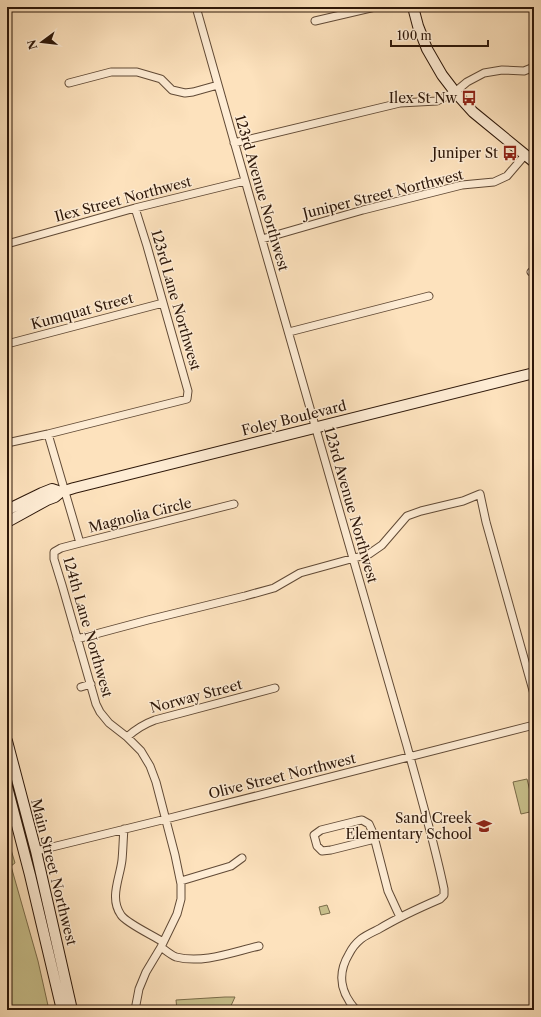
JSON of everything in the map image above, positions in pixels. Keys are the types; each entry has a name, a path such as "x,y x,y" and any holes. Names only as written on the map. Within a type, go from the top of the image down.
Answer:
{"street":[{"name":"123rd Avenue Northwest","path":"196,7 433,839 444,895 440,899 400,917"},
{"path":"315,21 375,7"},
{"path":"413,7 418,26 427,49 442,75 455,92 473,112 534,162"},
{"path":"234,143 400,103 437,101 455,92 467,82 484,73 502,70 524,70 534,67"},
{"path":"69,83 111,72 137,72 161,79 172,90 185,93 218,85"},
{"name":"Juniper Street Northwest","path":"262,240 363,210 462,185 494,182 507,176 525,155"},
{"name":"Ilex Street Northwest","path":"7,244 135,208 245,181"},
{"name":"123rd Lane Northwest","path":"48,434 187,399 188,391 135,208"},
{"path":"289,332 429,296"},
{"name":"Kumquat Street","path":"7,344 163,303"},
{"name":"Foley Boulevard","path":"7,522 55,497 63,491 534,372"},
{"path":"7,443 48,434"},
{"name":"124th Lane Northwest","path":"48,434 63,491 80,543"},
{"name":"Foley Boulevard","path":"7,510 52,489 63,491"},
{"path":"77,639 274,588 300,572 370,554 382,545 407,516 421,511 463,501 480,494 486,522 534,694"},
{"name":"Magnolia Circle","path":"54,552 61,548 234,504"},
{"name":"124th Lane Northwest","path":"54,552 54,558 96,704 100,712 109,723 127,737 141,751 150,766 166,819 181,881 181,899 177,914 162,945 146,972 139,989 135,1010"},
{"path":"81,687 91,684"},
{"name":"Norway Street","path":"127,737 134,730 155,720 275,688"},
{"name":"Olive Street Northwest","path":"36,851 534,725"},
{"name":"Main Street Northwest","path":"7,741 36,851 72,1010"},
{"name":"Main Street Northwest","path":"7,787 30,875 62,1010"},
{"path":"356,1010 349,1003 342,987 341,974 346,960 353,947 361,939 400,917 388,891 375,839 369,824 362,820 321,830 314,835 317,846 322,851 375,839"},
{"path":"124,829 122,862 115,899 121,916 175,956 188,959 214,957 259,946"},
{"path":"181,881 231,866 242,858"}],"shaded area":[{"path":"527,779 534,811 521,814 513,782"},
{"path":"7,836 15,863 11,866 38,961 49,1010 7,1010"},
{"path":"327,905 330,913 321,915 319,907"},
{"path":"235,997 229,1010 177,1010 176,1000"}],"place":[{"name":"Ilex St Nw","path":"469,98"},
{"name":"Juniper St","path":"510,153"},
{"name":"Sand Creek Elementary School","path":"484,826"}]}
